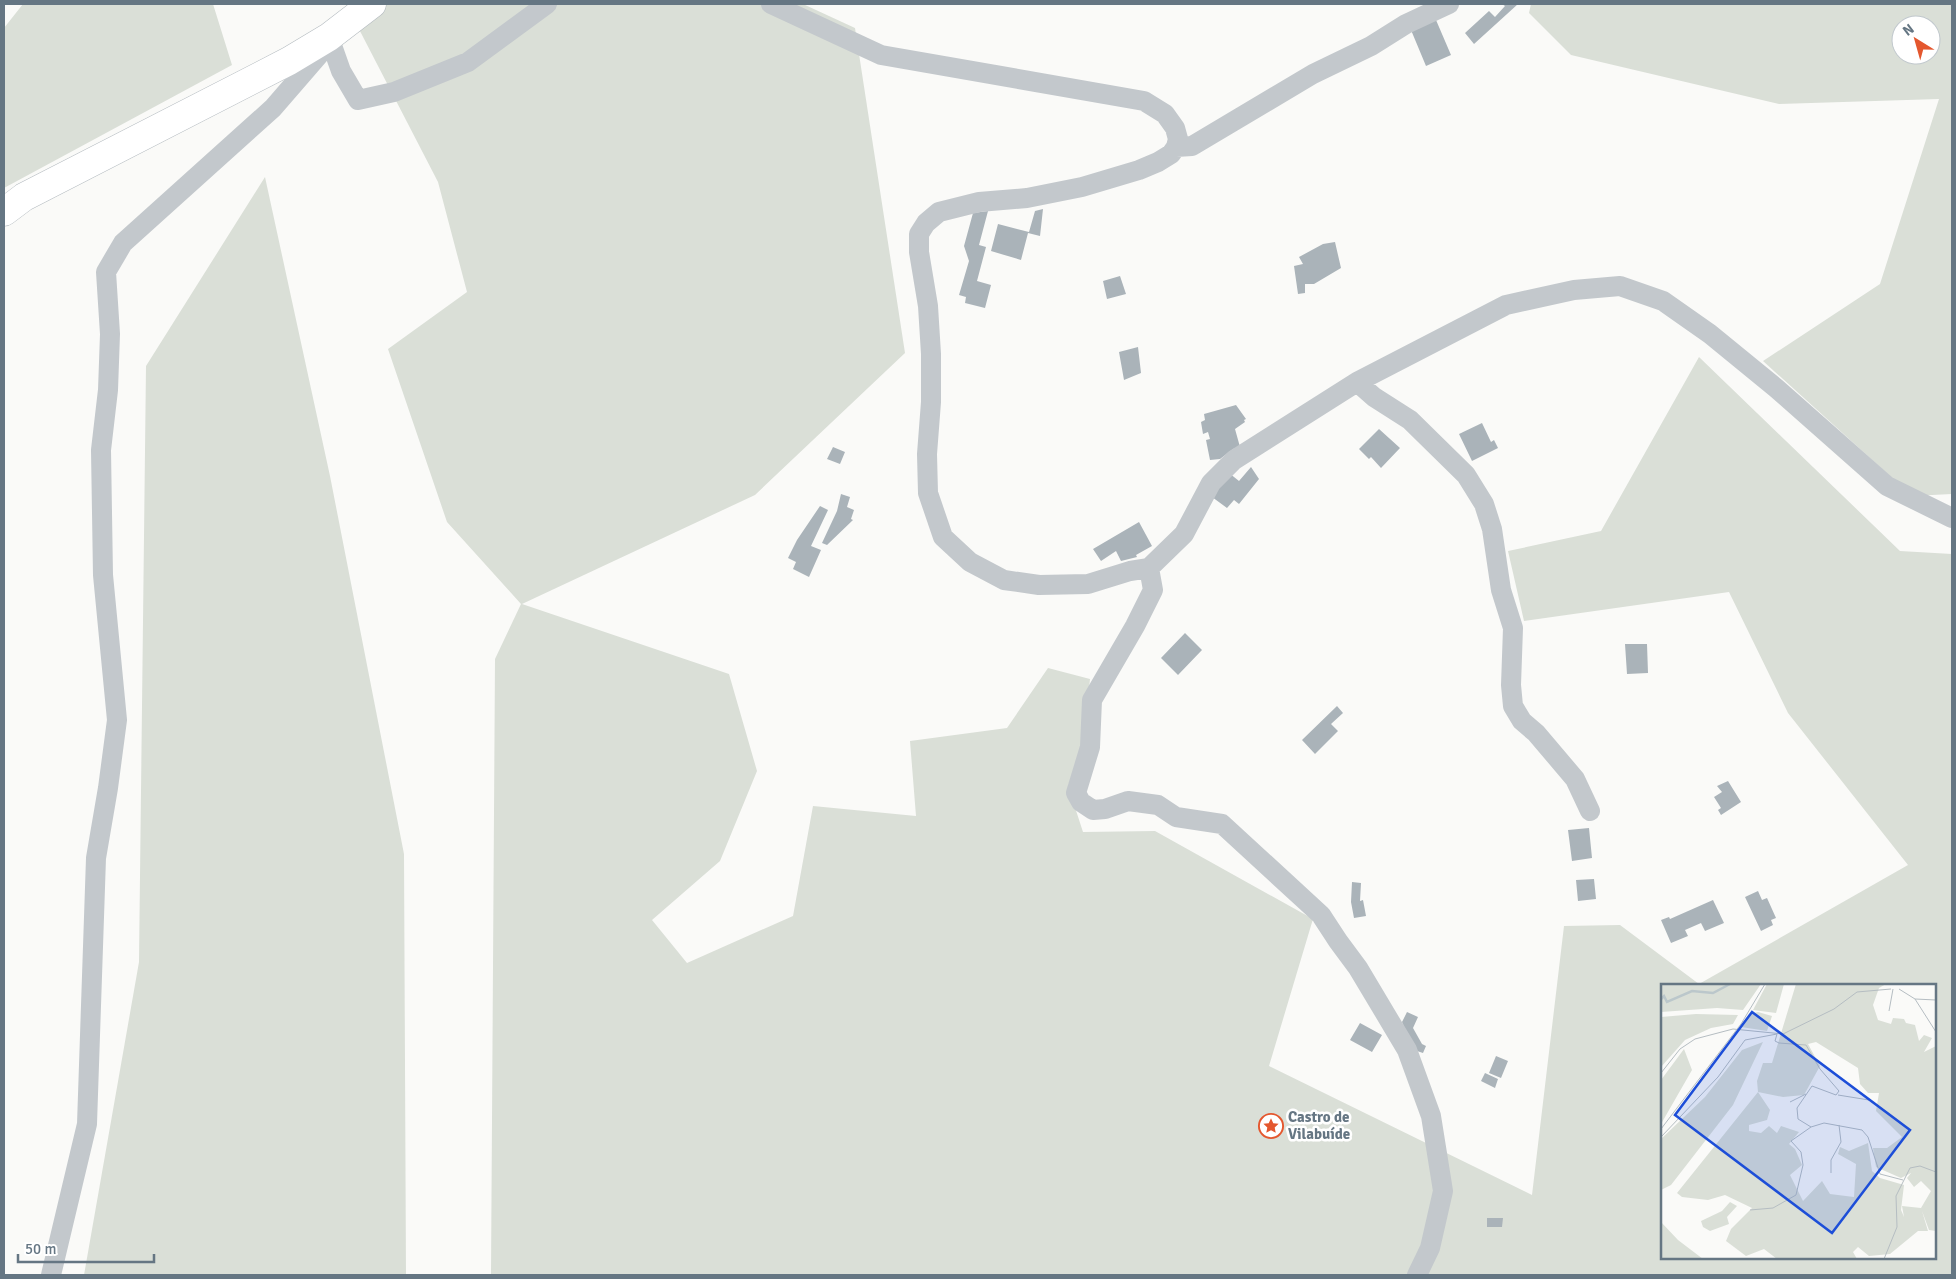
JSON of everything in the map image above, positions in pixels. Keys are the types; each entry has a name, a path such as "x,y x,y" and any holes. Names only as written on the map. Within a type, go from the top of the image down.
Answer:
{"main road":[{"path":"4,212 24,197 289,60 329,37 372,4"}],"street":[{"path":"329,37 341,71 358,100 394,92 468,62 547,4"},
{"path":"770,4 881,55 1144,101 1165,114 1175,128 1178,139 1176,147 1171,154 1145,168 1092,184 1027,198 978,202 940,212 926,223 919,234 919,252 928,306 931,354 931,402 926,454 928,493 943,537 970,562 1004,580 1039,586 1088,584 1130,571 1149,568 1184,534 1211,483 1234,460 1357,382 1506,305 1574,290 1620,286 1663,301 1710,334 1761,376 1887,486 1952,518"},
{"path":"1176,147 1192,146 1314,74 1371,46 1406,24 1448,4"},
{"path":"51,1275 87,1124 96,858 117,720 103,575 101,450 108,390 110,334 106,272 123,243 273,108 318,56 329,37"},
{"path":"1357,382 1410,420 1466,476 1484,504 1492,529 1501,590 1513,628 1513,706 1522,721 1536,733 1575,779 1590,811"},
{"path":"1149,568 1153,590 1135,626 1092,700 1090,747 1076,793 1081,802 1093,810 1105,809 1128,801 1158,805 1176,818 1222,824 1320,915 1358,968 1407,1050 1431,1116 1443,1191 1430,1248 1418,1275"}],"shaded area":[{"path":"23,4 213,4 232,65 4,188 4,28"},
{"path":"346,4 803,4 855,28 905,353 755,495 522,604 729,674 757,771 720,861 652,920 687,963 793,916 813,806 916,816 910,741 1007,728 1048,668 1090,679 1084,740 1068,786 1083,832 1155,831 1313,919 1269,1066 1532,1195 1564,926 1620,925 1699,984 1908,865 1788,713 1729,592 1524,621 1508,551 1601,531 1699,357 1900,551 1952,554 1952,1275 491,1275 495,659 521,604 447,522 388,349 467,292 438,182"},
{"path":"1531,4 1952,4 1952,494 1912,496 1763,361 1880,284 1939,99 1779,104 1571,55 1529,13"},
{"path":"265,177 330,476 404,854 406,1275 84,1275 139,962 146,366"}],"building":[{"path":"1502,4 1518,4 1474,44 1465,33 1489,11 1495,17 1505,6"},
{"path":"1436,20 1451,55 1426,66 1411,30"},
{"path":"1043,209 1040,236 1028,233 1021,260 991,251 998,224 1029,232 1035,211"},
{"path":"988,211 979,245 986,247 977,281 991,285 985,308 965,303 966,297 959,295 969,261 964,246 973,213"},
{"path":"1335,242 1341,268 1314,284 1305,284 1305,293 1298,294 1294,266 1303,264 1299,257 1323,244"},
{"path":"1120,276 1126,294 1107,299 1103,281"},
{"path":"1138,347 1141,373 1124,380 1119,352"},
{"path":"1236,405 1246,419 1244,420 1245,422 1235,429 1240,447 1233,449 1220,459 1210,460 1206,440 1210,439 1208,432 1203,434 1201,422 1205,420 1204,414"},
{"path":"1482,423 1491,442 1494,440 1498,448 1472,461 1459,434"},
{"path":"1379,429 1400,448 1381,468 1371,457 1369,459 1359,449"},
{"path":"833,447 845,452 840,464 827,459"},
{"path":"1251,467 1259,479 1239,504 1234,500 1227,508 1212,497 1229,473 1239,481"},
{"path":"841,494 850,497 847,507 854,510 851,519 853,520 827,545 822,543 837,511"},
{"path":"820,506 828,510 811,546 821,550 809,577 793,569 796,562 788,558 797,540"},
{"path":"1139,522 1152,546 1136,555 1137,557 1121,561 1116,551 1101,561 1093,549"},
{"path":"1185,633 1202,650 1178,675 1161,658"},
{"path":"1625,644 1647,644 1648,673 1627,674"},
{"path":"1337,706 1343,713 1331,724 1338,731 1315,754 1302,740"},
{"path":"1728,781 1741,802 1721,815 1718,810 1721,808 1714,797 1722,792 1717,786"},
{"path":"1589,828 1592,858 1572,861 1568,830"},
{"path":"1594,879 1596,899 1578,901 1576,880"},
{"path":"1352,882 1361,883 1360,901 1363,900 1366,916 1354,918 1351,902"},
{"path":"1758,891 1762,900 1767,898 1776,918 1771,920 1773,925 1761,931 1745,897"},
{"path":"1713,900 1724,923 1705,931 1701,923 1685,930 1688,936 1671,943 1661,920 1669,917 1670,919"},
{"path":"1407,1012 1418,1017 1413,1028 1422,1044 1426,1046 1423,1053 1414,1050 1402,1022"},
{"path":"1360,1023 1382,1035 1372,1052 1350,1040"},
{"path":"1496,1056 1508,1061 1501,1078 1489,1073"},
{"path":"1485,1073 1498,1079 1495,1088 1481,1081"},
{"path":"1487,1218 1503,1218 1502,1227 1487,1227"}],"place":[{"name":"Castro de Vilabuíde","path":"1271,1126"}]}
